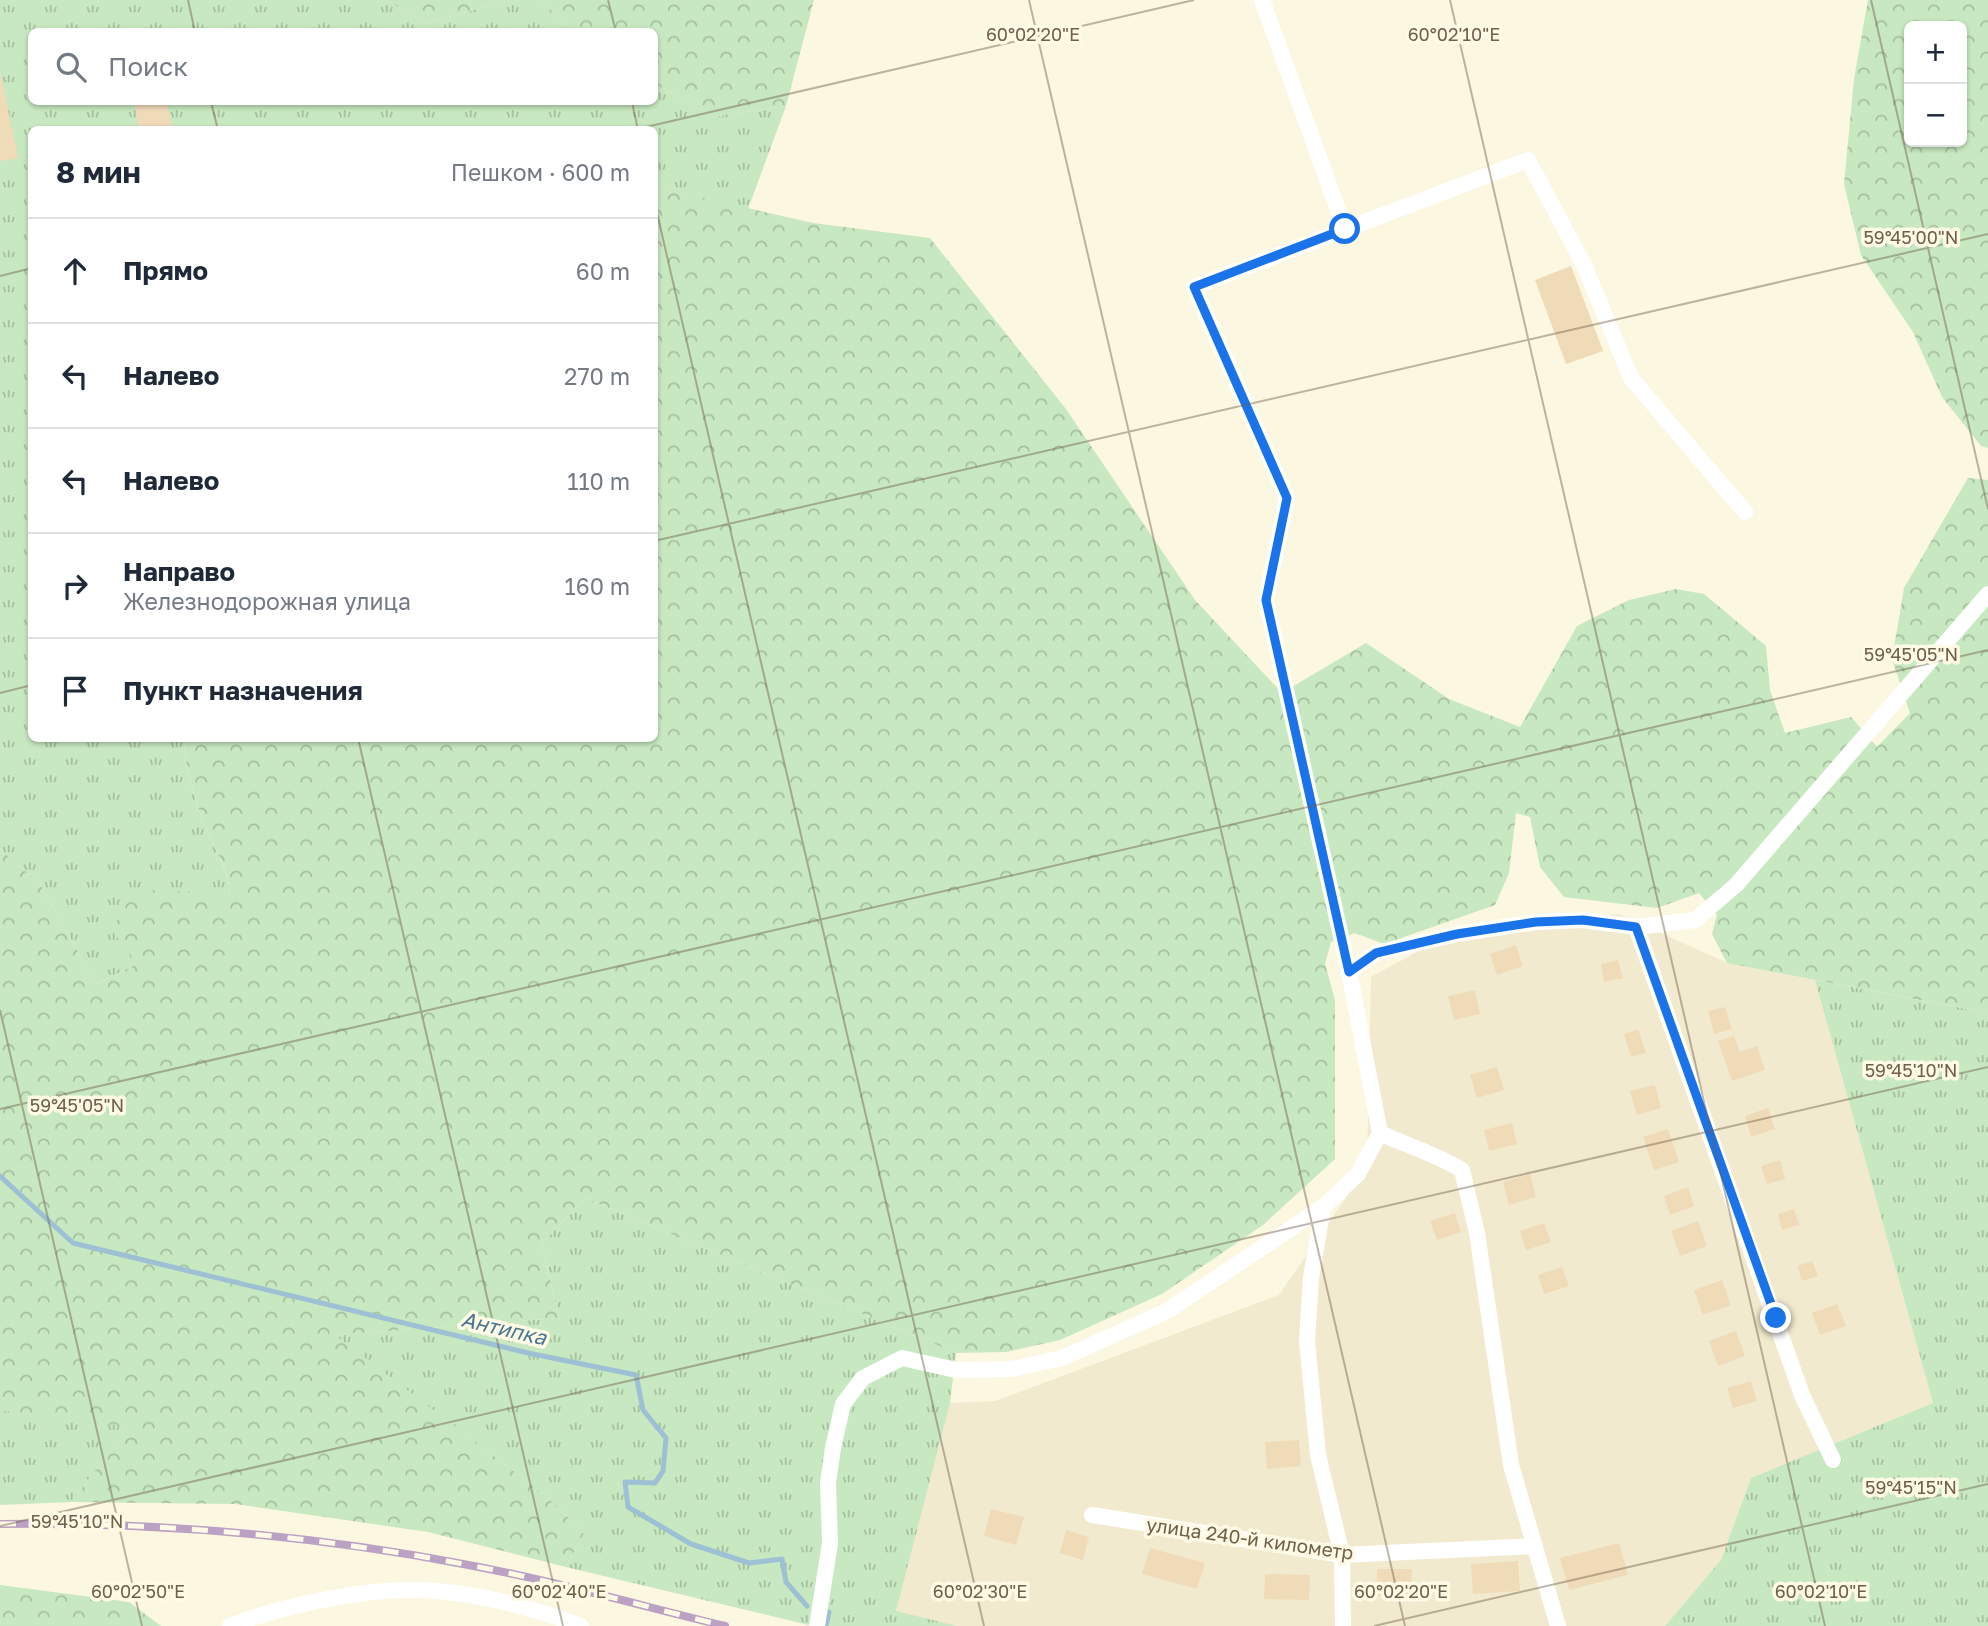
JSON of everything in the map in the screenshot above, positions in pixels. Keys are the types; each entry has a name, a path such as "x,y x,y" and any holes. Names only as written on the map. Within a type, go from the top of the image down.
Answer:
{"street":[{"path":"1262,0 1345,229"},
{"path":"817,1626 830,1543 828,1483 833,1448 844,1404 863,1378 902,1358 956,1370 1012,1369 1062,1358 1167,1311 1323,1208 1358,1174 1380,1133 1349,972 1266,600 1287,498 1194,287 1528,160 1584,265 1631,378 1745,512"},
{"path":"1349,972 1376,953 1457,934 1536,922 1583,920 1636,927 1695,920 1735,885 1988,594"},
{"path":"1636,927 1802,1395 1833,1460"},
{"path":"1380,1133 1409,1146 1433,1152 1462,1170 1477,1233 1511,1465 1558,1626"},
{"path":"1323,1208 1311,1278 1307,1341 1318,1455 1342,1555 1343,1626"},
{"name":"улица 240-й километр","path":"1092,1515 1342,1555 1535,1546"},
{"path":"230,1626 326,1601 408,1590 491,1599 582,1626"}],"shaded area":[{"path":"1619,914 1727,963 1815,980 1933,1403 1751,1478 1721,1560 1665,1626 957,1626 895,1612 950,1403 995,1401 1279,1295 1367,1167 1371,977 1467,925"}],"green space":[{"path":"0,0 386,0 427,23 510,0 540,0 571,28 28,28 28,105 658,105 658,86 714,117 786,106 748,209 658,188 658,126 28,126 28,742 184,742 195,799 225,871 230,895 214,894 137,964 96,984 40,884 0,849"},
{"path":"386,0 510,0 427,23"},
{"path":"540,0 814,0 786,106 714,117 658,86 658,28 571,28"},
{"path":"1868,0 1988,0 1988,448 1981,446 1942,397 1913,332 1861,255 1844,184 1854,79"},
{"path":"658,188 813,223 930,238 1066,409 1195,600 1282,693 1366,643 1449,699 1520,727 1577,626 1629,600 1676,589 1704,594 1766,646 1770,690 1785,733 1851,717 1877,747 1910,713 1892,659 1904,588 1968,478 1988,480 1988,1013 1727,963 1712,934 1717,915 1699,893 1657,908 1564,897 1540,867 1530,817 1516,813 1509,873 1495,905 1384,944 1355,933 1331,942 1325,964 1335,1000 1335,1159 1263,1225 1162,1294 1060,1340 1006,1352 956,1353 585,1198 542,1243 559,1318 335,1335 546,1496 584,1533 566,1567 428,1532 236,1504 71,1502 129,1427 0,1410 0,849 40,884 96,984 137,964 112,930 127,901 154,890 230,894 225,870 195,798 184,742 658,742"},
{"path":"1815,980 1988,1013 1988,1626 1665,1626 1721,1560 1751,1478 1933,1403"},
{"path":"585,1198 956,1353 950,1403 896,1611 957,1626 813,1626 566,1567 584,1533 546,1496 334,1335 559,1318 542,1243"},
{"path":"0,1410 130,1426 71,1502 0,1505"},
{"path":"0,1585 129,1602 161,1626 0,1626"}],"building":[{"path":"0,71 18,158 0,161"},
{"path":"135,105 168,105 172,126 138,126"},
{"path":"1571,266 1603,351 1566,364 1535,280"},
{"path":"1516,945 1523,966 1497,975 1490,954"},
{"path":"1618,960 1623,978 1604,982 1601,964"},
{"path":"1475,990 1480,1014 1454,1020 1448,996"},
{"path":"1725,1007 1732,1029 1714,1034 1708,1011"},
{"path":"1638,1029 1646,1053 1631,1057 1624,1034"},
{"path":"1734,1036 1740,1052 1757,1046 1765,1070 1732,1081 1718,1041"},
{"path":"1497,1067 1504,1090 1477,1098 1470,1075"},
{"path":"1655,1085 1661,1108 1637,1115 1630,1091"},
{"path":"1768,1108 1775,1129 1751,1137 1745,1116"},
{"path":"1512,1123 1517,1144 1489,1151 1484,1130"},
{"path":"1668,1129 1679,1162 1654,1170 1643,1137"},
{"path":"1780,1160 1785,1179 1767,1184 1761,1166"},
{"path":"1530,1174 1536,1197 1509,1205 1503,1182"},
{"path":"1688,1187 1694,1206 1670,1215 1664,1196"},
{"path":"1794,1209 1799,1225 1782,1230 1778,1214"},
{"path":"1455,1213 1461,1232 1437,1240 1430,1221"},
{"path":"1698,1221 1707,1246 1680,1256 1671,1231"},
{"path":"1544,1223 1551,1242 1526,1250 1520,1231"},
{"path":"1812,1261 1818,1276 1802,1281 1797,1266"},
{"path":"1562,1267 1569,1286 1544,1294 1538,1275"},
{"path":"1722,1280 1731,1305 1703,1315 1694,1290"},
{"path":"1837,1304 1846,1326 1820,1335 1812,1313"},
{"path":"1736,1331 1745,1356 1718,1366 1709,1341"},
{"path":"1751,1381 1757,1401 1733,1408 1727,1388"},
{"path":"1299,1440 1301,1466 1267,1469 1265,1442"},
{"path":"991,1509 1024,1517 1016,1545 984,1536"},
{"path":"1066,1530 1089,1537 1083,1560 1060,1553"},
{"path":"1619,1543 1628,1575 1569,1590 1560,1558"},
{"path":"1150,1548 1205,1563 1197,1589 1142,1574"},
{"path":"1518,1561 1520,1591 1473,1594 1471,1564"},
{"path":"1377,1569 1412,1569 1411,1596 1377,1596"},
{"path":"1265,1574 1310,1575 1309,1600 1264,1599"}],"waterway":[{"name":"Антипка","path":"0,1176 73,1243 528,1353 636,1375 643,1410 666,1438 663,1471 655,1483 625,1482 628,1507 691,1544 749,1563 782,1559 786,1582 807,1606"},
{"name":"Антипка","path":"826,1626 829,1612"}],"railway":[{"path":"0,1524 174,1528 348,1545 496,1570 725,1626"}],"route":[{"path":"1345,229 1194,287 1287,498 1266,600 1349,972 1376,953 1457,934 1536,922 1583,920 1636,927 1776,1318"}]}
